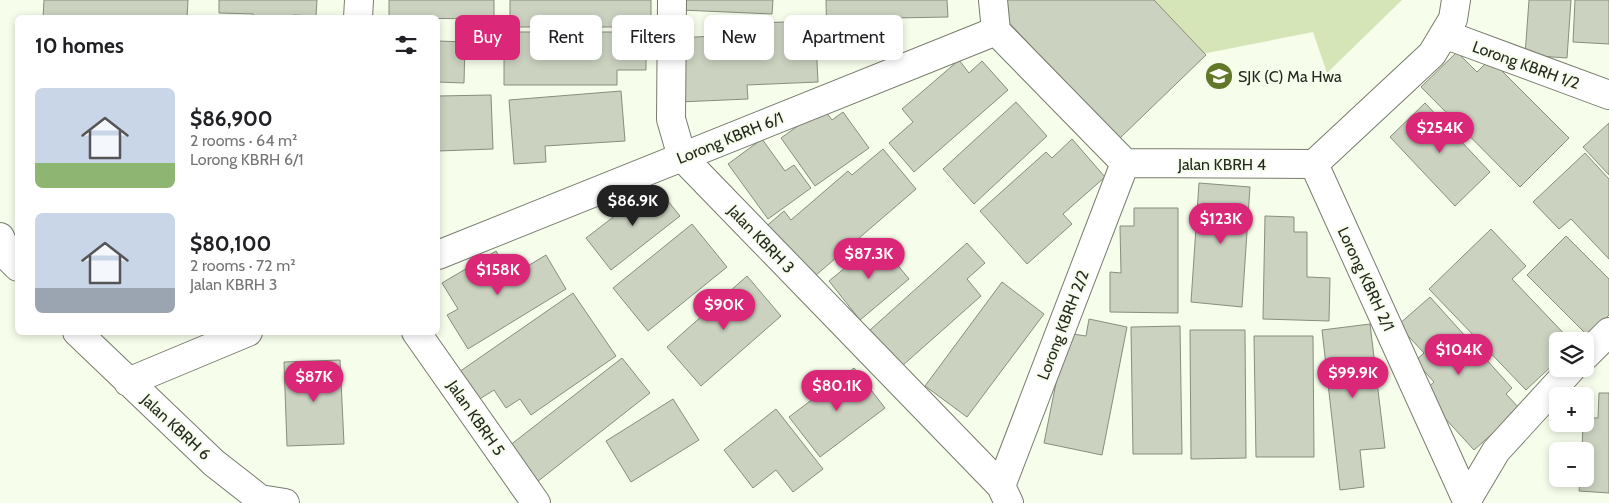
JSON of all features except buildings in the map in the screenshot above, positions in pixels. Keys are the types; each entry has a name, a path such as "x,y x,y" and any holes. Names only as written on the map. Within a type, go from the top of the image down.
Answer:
{"street":[{"path":"358,15 359,0"},
{"name":"Jalan KBRH 3","path":"672,0 670,119 682,157 1005,494"},
{"path":"993,0 996,31 1125,163"},
{"path":"1314,164 1432,54 1453,19 1456,0"},
{"name":"Lorong KBRH 6/1","path":"440,254 996,31"},
{"name":"Lorong KBRH 1/2","path":"1444,34 1609,95"},
{"name":"Jalan KBRH 4","path":"1125,163 1314,164"},
{"name":"Lorong KBRH 2/2","path":"1005,494 1125,163"},
{"name":"Lorong KBRH 2/1","path":"1314,164 1468,502"},
{"path":"0,237 10,259 15,264"},
{"path":"1594,347 1609,332"},
{"name":"Jalan KBRH 6","path":"80,335 214,463 260,499 286,503"},
{"path":"128,382 241,335"},
{"name":"Jalan KBRH 5","path":"418,335 536,503"},
{"path":"1468,502 1496,451 1564,377"}],"green space":[{"path":"1143,0 1402,0 1327,73 1313,32 1192,56"}],"place":[{"name":"SJK (C) Ma Hwa","path":"1219,76"}]}
